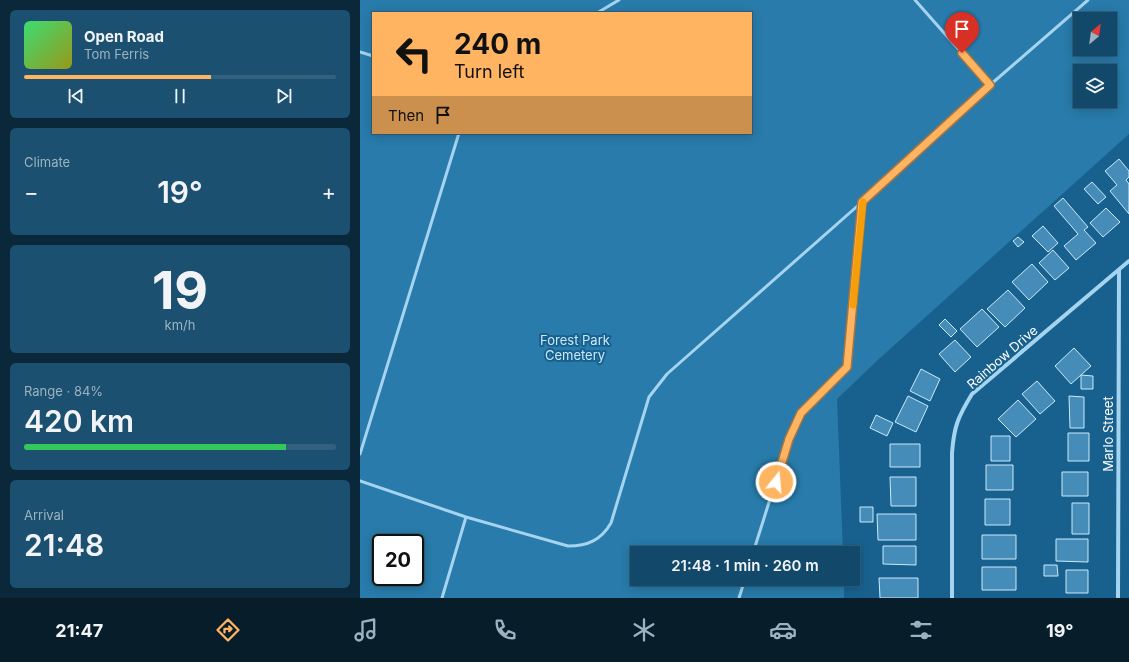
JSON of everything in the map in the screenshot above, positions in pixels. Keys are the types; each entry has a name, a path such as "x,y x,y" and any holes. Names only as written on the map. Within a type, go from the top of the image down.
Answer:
{"street":[{"name":"Rainbow Drive","path":"952,598 952,453 954,431 959,415 972,394 1129,261"},
{"name":"Marlo Street","path":"1118,598 1119,270"}],"lane":[{"path":"599,12 619,0"},
{"path":"915,0 990,85"},
{"path":"360,481 466,517 568,546 582,546 597,540 611,523 650,397 657,385 667,374 862,202 990,85 1088,0"},
{"path":"360,52 372,56"},
{"path":"360,454 459,134"},
{"path":"755,546 789,439 801,413 847,367 862,202"},
{"path":"442,598 466,517"},
{"path":"739,598 743,586"}],"green space":[{"name":"Forest Park Cemetery","path":"360,0 1129,0 1129,134 880,358 837,399 843,546 630,546 630,586 844,586 844,598 360,598"}],"building":[{"path":"1119,159 1129,171 1129,177 1126,180 1129,184 1129,214 1110,191 1117,185 1105,171"},
{"path":"1092,182 1106,197 1098,204 1084,189"},
{"path":"1063,198 1088,227 1084,230 1096,243 1076,260 1064,246 1078,234 1054,206"},
{"path":"1106,208 1120,222 1103,237 1090,223"},
{"path":"1043,226 1058,243 1048,252 1032,236"},
{"path":"1018,237 1024,242 1018,247 1013,241"},
{"path":"1053,250 1069,268 1055,280 1039,263"},
{"path":"1032,264 1048,282 1029,300 1012,282"},
{"path":"1008,290 1025,308 1005,327 987,309"},
{"path":"982,309 999,327 977,347 960,329"},
{"path":"945,319 957,331 951,337 939,325"},
{"path":"955,340 971,357 955,372 939,354"},
{"path":"1074,348 1091,366 1071,384 1055,366"},
{"path":"921,369 940,379 930,401 910,391"},
{"path":"1081,375 1093,376 1093,389 1081,389"},
{"path":"1037,381 1055,401 1040,414 1022,394"},
{"path":"908,396 928,406 916,432 895,422"},
{"path":"1069,396 1084,397 1084,428 1070,428"},
{"path":"1018,400 1036,419 1016,437 998,419"},
{"path":"876,415 893,423 887,436 870,428"},
{"path":"1068,433 1089,433 1089,461 1068,461"},
{"path":"991,436 1010,436 1010,461 991,461"},
{"path":"890,444 920,444 920,467 890,467"},
{"path":"986,465 1013,465 1013,490 986,490"},
{"path":"1062,472 1088,472 1088,496 1062,496"},
{"path":"890,477 916,477 916,506 891,506"},
{"path":"985,499 1010,499 1010,525 985,525"},
{"path":"1072,503 1089,503 1089,534 1072,534"},
{"path":"860,507 873,507 873,522 860,522"},
{"path":"877,514 916,514 916,540 878,540"},
{"path":"982,535 1016,535 1016,559 982,559"},
{"path":"1056,539 1088,539 1088,562 1056,561"},
{"path":"883,546 916,546 916,565 883,564"},
{"path":"1044,565 1057,565 1058,576 1044,576"},
{"path":"982,567 1016,567 1016,590 982,590"},
{"path":"1066,570 1088,570 1088,593 1066,593"},
{"path":"879,578 918,578 918,598 880,598"}],"slow traffic":[{"path":"853,305 863,202"}],"route":[{"path":"776,482 789,439 801,413 847,367 862,202 990,85 962,53"}]}
